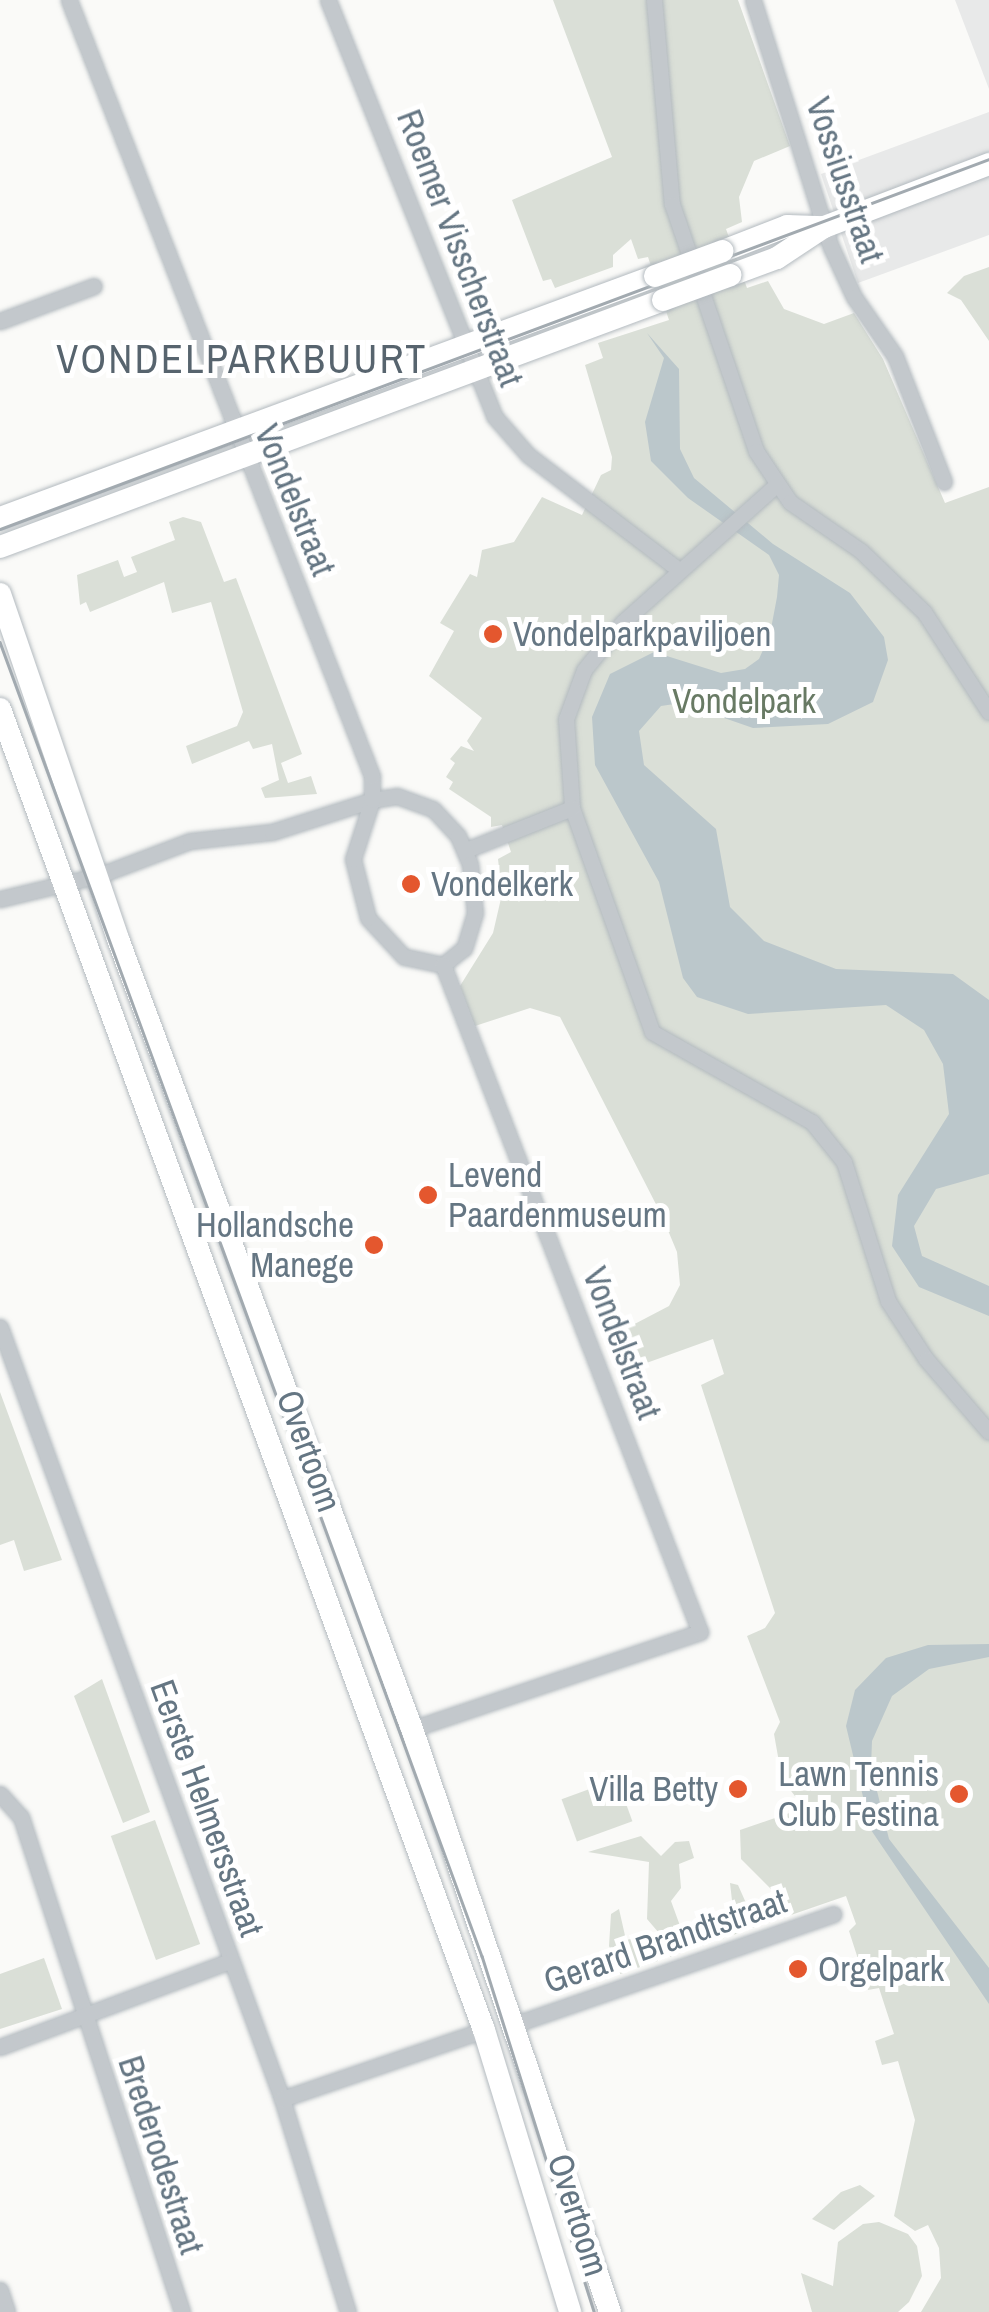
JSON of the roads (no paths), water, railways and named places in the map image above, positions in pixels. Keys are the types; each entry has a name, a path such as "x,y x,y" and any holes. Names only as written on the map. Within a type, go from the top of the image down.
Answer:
{"main road":[{"path":"0,548 776,258 824,227 989,164"},
{"path":"0,518 787,226 824,227"},
{"name":"Overtoom","path":"0,594 412,1728 516,2024 610,2312"},
{"name":"Overtoom","path":"0,709 484,2030 570,2312"}],"street":[{"name":"Roemer Visscherstraat","path":"328,0 494,416 528,455 679,570"},
{"path":"654,0 672,204 756,451 775,486 912,600 984,694 989,712"},
{"name":"Vossiusstraat","path":"753,0 824,227 854,297 895,356 944,482"},
{"name":"Vondelstraat","path":"72,1 70,17 248,456 372,776 372,800 353,859 368,918 404,957 443,965 700,1632 412,1728"},
{"path":"0,321 94,286"},
{"path":"775,486 606,640 576,683 564,752 572,808 652,1032 812,1122 844,1162 888,1301 932,1368 989,1432"},
{"path":"0,899 100,875 190,841 272,832 372,800 397,796 423,803 448,822 466,850 475,896 472,932 443,965"},
{"path":"466,850 572,808"},
{"name":"Eerste Helmersstraat","path":"0,1328 282,2099 348,2312"},
{"name":"Brederodestraat","path":"0,1794 21,1817 182,2312"},
{"name":"Gerard Brandtstraat","path":"516,2024 834,1914"},
{"path":"0,2047 230,1961"},
{"path":"282,2099 484,2030"},
{"path":"0,2290 8,2312"}],"tram line":[{"path":"0,529 989,159"},
{"path":"0,642 482,1956 594,2312"}],"place":[{"name":"Vondelparkpaviljoen","path":"493,634"},
{"name":"Vondelkerk","path":"411,884"},
{"name":"Levend Paardenmuseum","path":"428,1195"},
{"name":"Hollandsche Manege","path":"374,1245"},
{"name":"Villa Betty","path":"738,1789"},
{"name":"Lawn Tennis Club Festina","path":"959,1794"},
{"name":"Orgelpark","path":"798,1969"}],"district":[{"name":"VONDELPARKBUURT","path":"242,359"}],"park label":[{"name":"Vondelpark","path":"744,701"}]}
